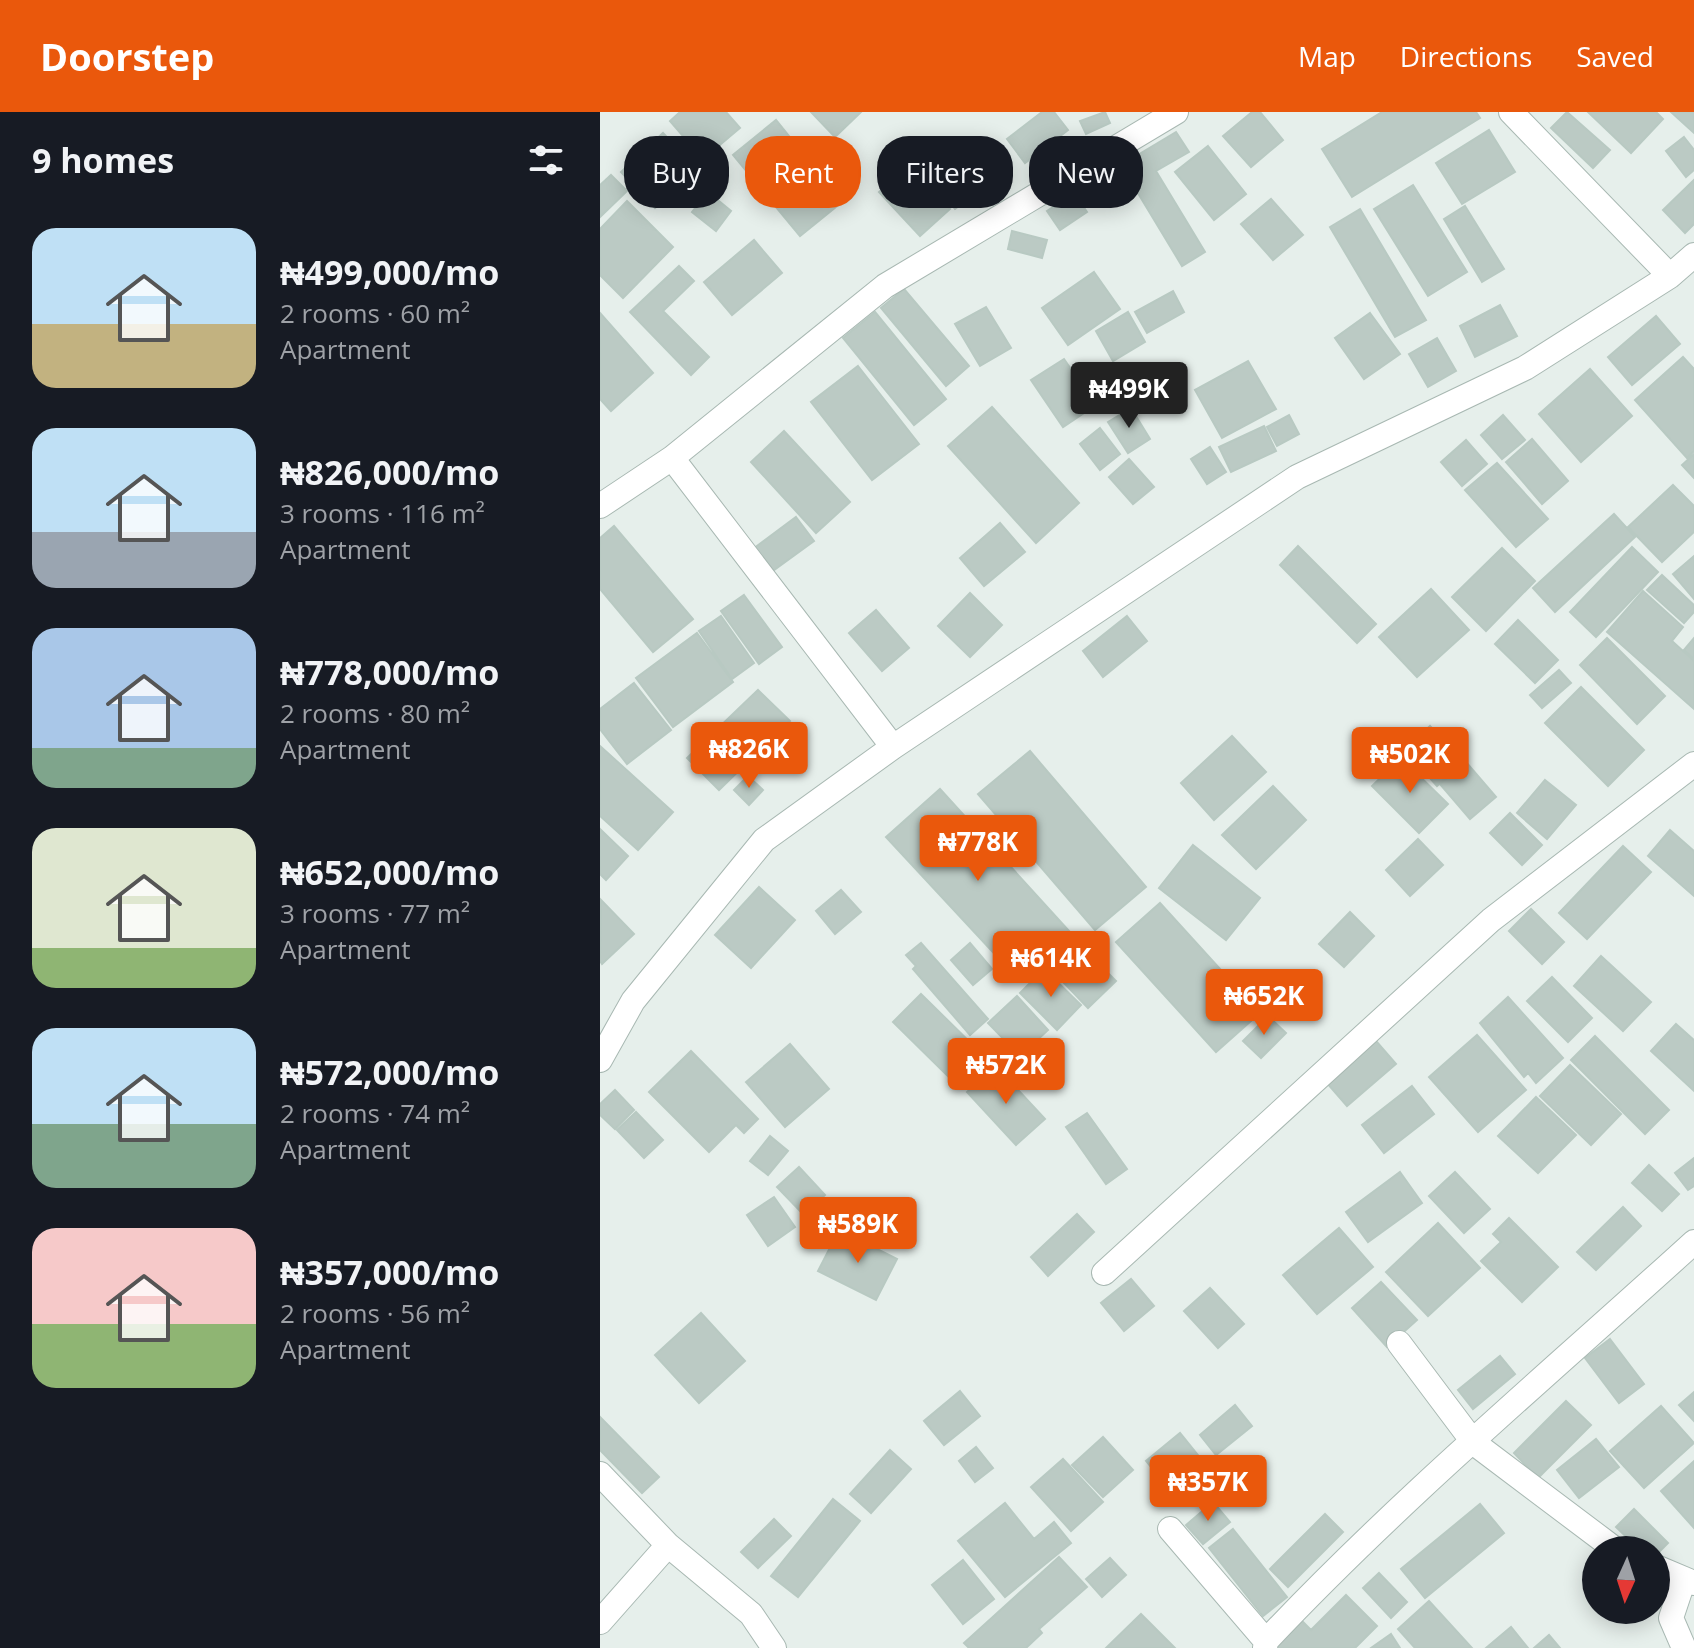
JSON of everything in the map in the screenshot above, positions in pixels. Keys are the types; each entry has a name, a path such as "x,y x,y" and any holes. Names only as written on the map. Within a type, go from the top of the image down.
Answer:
{"street":[{"path":"600,506 672,458 885,286 1176,112"},
{"path":"1511,112 1670,276"},
{"path":"600,1060 633,1001 764,840 893,747 1297,477 1525,368 1670,276 1694,255"},
{"path":"672,458 893,747"},
{"path":"1104,1273 1491,920 1694,764"},
{"path":"1170,1529 1265,1645 1350,1551 1429,1476 1474,1443 1694,1242"},
{"path":"1399,1343 1474,1443 1597,1536"},
{"path":"600,1474 668,1545 751,1614 774,1648"},
{"path":"600,1622 668,1545"},
{"path":"1670,1573 1689,1581 1671,1618 1684,1648"}],"building":[{"path":"680,112 726,112 740,128 729,137 683,136 670,121"},
{"path":"811,112 861,112 836,136"},
{"path":"1042,112 1054,112 1068,130 1060,136 1029,136 1029,160 1025,163 1013,147 1011,136"},
{"path":"1105,112 1110,123 1086,134 1080,121"},
{"path":"1252,112 1260,112 1283,140 1251,167 1223,136"},
{"path":"1382,112 1476,112 1480,118 1352,197 1322,149"},
{"path":"1567,112 1610,150 1593,168 1551,128"},
{"path":"1588,112 1656,112 1663,119 1631,153"},
{"path":"1671,112 1694,112 1694,133"},
{"path":"776,120 789,136 756,136"},
{"path":"1489,130 1515,172 1462,204 1436,163"},
{"path":"1176,132 1189,152 1156,171 1205,252 1182,266 1143,201 1143,152"},
{"path":"1684,137 1694,150 1694,170 1686,177 1666,151"},
{"path":"745,145 745,170 733,155"},
{"path":"1208,146 1246,194 1214,220 1175,172"},
{"path":"611,175 624,188 624,194 600,217 600,185"},
{"path":"1694,180 1694,224 1685,233 1663,210"},
{"path":"1413,185 1467,272 1428,296 1374,209"},
{"path":"1271,199 1303,235 1273,260 1241,224"},
{"path":"624,204 624,208 634,208 673,247 623,298 600,275 600,229"},
{"path":"1465,206 1504,269 1482,282 1444,219"},
{"path":"695,208 727,208 731,211 716,231 692,212"},
{"path":"777,208 835,208 800,236"},
{"path":"894,208 950,209 920,236"},
{"path":"1052,208 1084,208 1087,212 1060,230 1047,211"},
{"path":"1360,209 1426,320 1395,337 1330,227"},
{"path":"1012,231 1047,240 1042,258 1008,249"},
{"path":"754,240 782,273 732,315 704,282"},
{"path":"679,266 694,281 663,311 709,357 691,375 630,312"},
{"path":"1094,272 1120,309 1068,345 1042,308"},
{"path":"904,289 969,366 946,386 881,308"},
{"path":"1173,291 1184,312 1147,333 1135,312"},
{"path":"1500,305 1517,336 1475,357 1460,326"},
{"path":"986,307 1011,348 980,366 955,324"},
{"path":"875,312 946,399 914,425 843,338"},
{"path":"1128,312 1145,342 1113,361 1096,331"},
{"path":"600,313 653,373 611,411 600,399"},
{"path":"1370,313 1400,354 1364,379 1335,338"},
{"path":"1656,316 1680,344 1632,385 1608,357"},
{"path":"1437,338 1456,371 1428,387 1409,354"},
{"path":"1683,357 1694,369 1694,451 1687,458 1635,400"},
{"path":"1064,359 1096,405 1063,427 1031,380"},
{"path":"1248,361 1276,409 1222,438 1195,390"},
{"path":"858,366 919,444 872,480 811,402"},
{"path":"1590,369 1632,416 1581,462 1539,414"},
{"path":"992,407 1079,503 1036,543 948,446"},
{"path":"1131,408 1150,439 1128,453 1108,422"},
{"path":"1289,415 1299,434 1277,446 1267,427"},
{"path":"1503,415 1525,440 1502,459 1481,435"},
{"path":"1264,426 1276,451 1231,472 1219,447"},
{"path":"1100,428 1120,454 1100,470 1080,444"},
{"path":"784,431 850,502 816,533 751,462"},
{"path":"1532,439 1568,481 1542,504 1506,462"},
{"path":"1466,440 1487,464 1462,486 1441,462"},
{"path":"1210,447 1226,472 1207,484 1191,459"},
{"path":"1694,454 1694,478 1682,465"},
{"path":"1129,459 1154,487 1133,504 1109,477"},
{"path":"1497,463 1548,519 1516,547 1465,490"},
{"path":"1673,485 1694,506 1694,532 1662,562 1628,527"},
{"path":"1614,514 1635,537 1555,612 1533,588"},
{"path":"796,517 814,541 763,578 745,555"},
{"path":"1000,523 1025,552 984,586 960,558"},
{"path":"614,526 693,619 653,652 600,589 600,538"},
{"path":"1298,546 1376,624 1357,643 1280,565"},
{"path":"1632,547 1658,572 1596,637 1570,612"},
{"path":"1502,548 1535,581 1486,631 1452,597"},
{"path":"1694,556 1694,599 1673,574"},
{"path":"1662,575 1694,605 1694,612 1684,623 1647,590"},
{"path":"1431,589 1469,630 1417,677 1379,637"},
{"path":"1643,591 1683,627 1672,641 1694,661 1694,709 1607,632"},
{"path":"970,593 1002,625 970,657 938,626"},
{"path":"744,595 782,647 759,664 721,611"},
{"path":"876,610 909,648 882,671 849,633"},
{"path":"721,616 754,663 732,679 699,631"},
{"path":"1127,616 1147,641 1103,677 1083,651"},
{"path":"1518,620 1558,660 1535,683 1495,644"},
{"path":"697,633 733,682 673,727 636,678"},
{"path":"1607,638 1665,696 1637,724 1580,665"},
{"path":"1694,638 1694,659 1684,650"},
{"path":"1559,670 1571,683 1542,708 1530,695"},
{"path":"634,683 671,730 627,764 600,729 600,709"},
{"path":"1581,687 1644,750 1608,786 1545,723"},
{"path":"758,690 790,721 719,790 687,758"},
{"path":"1430,726 1463,762 1437,786 1405,750"},
{"path":"1232,736 1266,772 1214,820 1181,783"},
{"path":"600,746 673,812 638,850 600,816"},
{"path":"1030,751 1146,887 1095,930 978,794"},
{"path":"1401,758 1448,804 1419,833 1372,786"},
{"path":"1466,762 1496,797 1470,819 1440,784"},
{"path":"748,776 763,790 749,805 734,790"},
{"path":"1545,780 1576,805 1547,839 1517,813"},
{"path":"1273,786 1306,820 1256,869 1222,835"},
{"path":"940,789 1069,931 1017,978 886,837"},
{"path":"1510,813 1542,845 1522,865 1490,833"},
{"path":"600,829 628,856 606,880 600,874"},
{"path":"1670,830 1694,851 1694,896 1648,856"},
{"path":"1418,839 1443,865 1410,896 1386,870"},
{"path":"1193,845 1260,898 1226,940 1159,888"},
{"path":"1623,846 1651,872 1587,939 1559,913"},
{"path":"759,887 795,920 751,968 715,935"},
{"path":"841,890 861,912 835,934 816,911"},
{"path":"601,900 634,934 602,964 600,961"},
{"path":"1160,903 1260,1013 1216,1052 1116,942"},
{"path":"1531,909 1564,942 1542,964 1509,931"},
{"path":"1350,912 1374,936 1344,967 1319,944"},
{"path":"1073,938 1116,981 1088,1008 1046,964"},
{"path":"921,943 988,1019 970,1035 913,969 916,966 906,955"},
{"path":"970,943 992,969 973,985 951,960"},
{"path":"1601,956 1651,1002 1623,1031 1574,986"},
{"path":"1044,969 1081,1005 1057,1030 1020,993"},
{"path":"1552,977 1592,1018 1568,1042 1527,1001"},
{"path":"921,994 984,1056 956,1084 893,1022"},
{"path":"1017,996 1048,1030 1020,1056 988,1023"},
{"path":"1508,997 1563,1058 1536,1083 1528,1073 1524,1077 1480,1023"},
{"path":"1268,1016 1286,1033 1261,1058 1243,1041"},
{"path":"1676,1024 1694,1040 1694,1091 1651,1051"},
{"path":"1477,1035 1526,1090 1478,1132 1429,1077"},
{"path":"1595,1036 1669,1110 1645,1134 1571,1060"},
{"path":"1376,1041 1396,1064 1347,1106 1327,1083"},
{"path":"790,1044 829,1089 785,1127 746,1082"},
{"path":"691,1051 758,1119 744,1133 736,1125 709,1152 649,1092"},
{"path":"1570,1065 1621,1114 1591,1145 1540,1096"},
{"path":"996,1066 1045,1119 1016,1145 967,1092"},
{"path":"1412,1086 1434,1114 1384,1153 1362,1125"},
{"path":"615,1090 634,1110 615,1129 600,1115 600,1104"},
{"path":"1536,1097 1576,1135 1538,1173 1498,1136"},
{"path":"636,1112 663,1140 644,1158 617,1130"},
{"path":"1087,1113 1127,1169 1106,1184 1066,1127"},
{"path":"770,1136 788,1151 768,1175 750,1161"},
{"path":"1694,1158 1694,1186 1688,1190 1675,1173"},
{"path":"1649,1165 1679,1194 1662,1211 1632,1183"},
{"path":"799,1167 825,1195 804,1215 777,1187"},
{"path":"1400,1172 1422,1203 1368,1242 1346,1212"},
{"path":"1455,1172 1490,1209 1464,1233 1429,1196"},
{"path":"774,1197 795,1227 768,1246 747,1215"},
{"path":"1623,1207 1641,1226 1596,1270 1577,1252"},
{"path":"1077,1214 1094,1232 1048,1276 1031,1257"},
{"path":"1509,1218 1558,1267 1522,1302 1481,1261 1501,1242 1493,1234"},
{"path":"1438,1223 1480,1268 1428,1316 1386,1272"},
{"path":"1339,1228 1373,1267 1317,1314 1283,1275"},
{"path":"839,1230 897,1259 876,1300 818,1271"},
{"path":"1131,1279 1154,1306 1124,1331 1101,1303"},
{"path":"1381,1282 1417,1320 1387,1347 1352,1308"},
{"path":"1210,1288 1244,1324 1218,1348 1184,1311"},
{"path":"701,1313 745,1361 699,1403 655,1355"},
{"path":"1610,1339 1644,1384 1619,1403 1585,1358"},
{"path":"1500,1356 1515,1374 1473,1409 1458,1390"},
{"path":"960,1391 980,1416 944,1445 924,1421"},
{"path":"1694,1392 1694,1421 1679,1405"},
{"path":"1566,1401 1591,1425 1538,1478 1514,1453"},
{"path":"1235,1405 1252,1426 1216,1455 1200,1435"},
{"path":"1661,1406 1694,1443 1644,1488 1610,1451"},
{"path":"600,1417 659,1477 642,1493 600,1450"},
{"path":"1180,1433 1206,1465 1172,1492 1146,1461"},
{"path":"1103,1437 1133,1470 1103,1497 1072,1465"},
{"path":"1596,1439 1619,1467 1579,1498 1557,1470"},
{"path":"976,1447 993,1468 975,1482 959,1461"},
{"path":"890,1450 911,1469 871,1513 850,1494"},
{"path":"1063,1459 1103,1502 1071,1531 1031,1487"},
{"path":"1694,1461 1694,1528 1661,1491"},
{"path":"833,1499 860,1521 798,1597 771,1576"},
{"path":"1213,1502 1230,1522 1203,1544 1186,1525"},
{"path":"1005,1503 1034,1539 1054,1522 1071,1543 1005,1597 958,1541"},
{"path":"1480,1504 1504,1533 1425,1598 1401,1569"},
{"path":"1634,1509 1661,1536 1625,1536 1616,1527"},
{"path":"1325,1514 1343,1532 1288,1587 1270,1569"},
{"path":"774,1519 791,1536 758,1568 741,1552"},
{"path":"1233,1529 1287,1597 1263,1616 1209,1548"},
{"path":"1059,1557 1087,1587 1039,1629 1042,1633 1026,1648 969,1648 964,1643"},
{"path":"1110,1558 1126,1575 1102,1597 1086,1579"},
{"path":"963,1560 994,1599 963,1624 932,1585"},
{"path":"1379,1573 1407,1602 1391,1618 1363,1588"},
{"path":"1346,1595 1377,1626 1355,1648 1278,1648 1275,1645 1300,1619 1311,1630"},
{"path":"1429,1601 1472,1648 1415,1648 1398,1629"},
{"path":"1141,1614 1175,1648 1106,1648"},
{"path":"1511,1627 1528,1648 1486,1648"},
{"path":"1391,1634 1400,1648 1371,1648"},
{"path":"1549,1635 1560,1648 1534,1648"}]}
